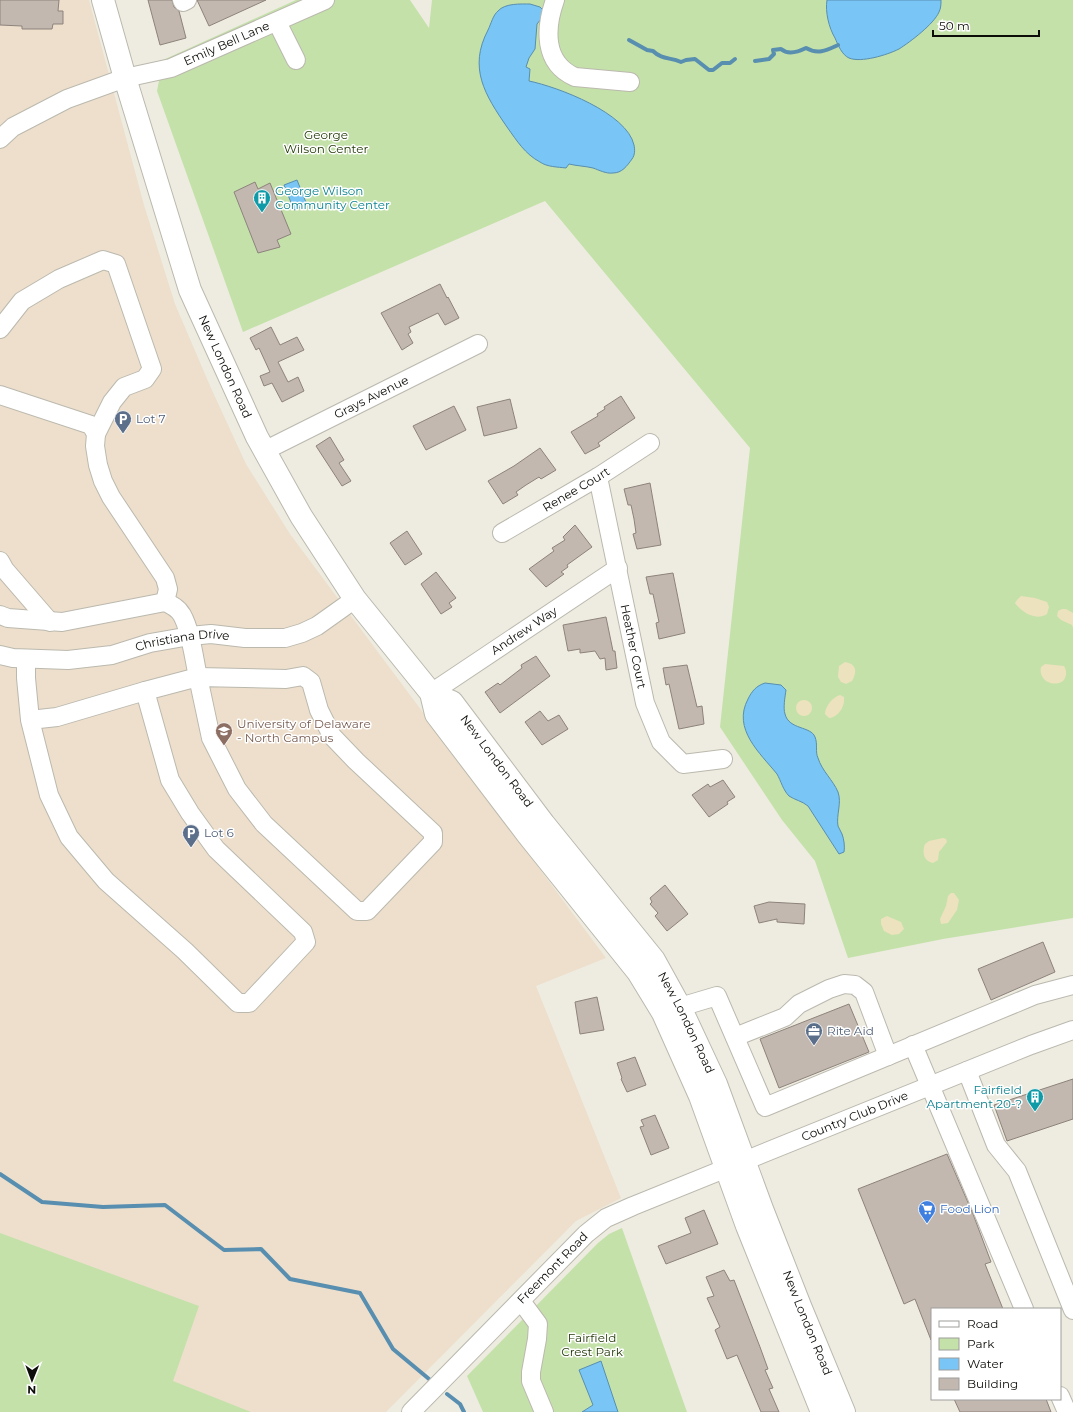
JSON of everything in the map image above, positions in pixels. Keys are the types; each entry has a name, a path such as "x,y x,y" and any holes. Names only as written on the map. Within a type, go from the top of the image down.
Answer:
{"main road":[{"name":"New London Road","path":"103,0 125,78 190,290 264,451 301,516 355,599 431,693 436,714 528,836 638,972 666,1020 700,1096 735,1165 762,1209 797,1300 844,1412"},
{"name":"New London Road","path":"431,693 452,702 544,824 654,960 680,1007 716,1084 735,1165 822,1412"}],"street":[{"path":"182,0 182,2 187,0"},
{"name":"Emily Bell Lane","path":"0,139 13,127 60,102 125,78 171,68 325,0"},
{"path":"555,0 548,33 549,44 556,62 569,74 575,77 630,82"},
{"path":"277,22 296,60"},
{"path":"0,329 22,301 59,279 103,260 116,264 152,369 145,379 124,387 112,402 96,434 95,446 103,481 110,498 165,578 168,589 165,602"},
{"name":"Grays Avenue","path":"264,451 478,344"},
{"path":"0,395 91,425 96,434"},
{"name":"Renee Court","path":"502,533 598,477 650,443"},
{"name":"Heather Court","path":"598,477 645,703 661,742 683,764 723,759"},
{"path":"0,561 5,570 50,622"},
{"name":"Andrew Way","path":"431,693 618,568"},
{"name":"Christiana Drive","path":"0,655 26,659 68,660 112,655 150,643 190,636 211,634 246,638 285,638 302,634 317,626 355,599"},
{"path":"0,615 8,618 62,622 165,602 174,606 182,615 190,636 198,677 211,738 237,789 264,824 357,911 367,911 433,842 433,833 356,761 332,736 319,710 311,682 303,676 286,679 198,677 56,717 30,720"},
{"path":"26,659 26,678 30,720 49,795 69,837 106,881 185,951 238,1003 249,1003 306,942 303,932 216,850 190,813 170,780 145,691"},
{"path":"735,1037 785,1017 799,1004 829,989 844,984 855,985 864,992 888,1056"},
{"path":"680,1007 718,996 765,1107 1035,995 1073,985"},
{"name":"Country Club Drive","path":"735,1165 1031,1045 1073,1030"},
{"path":"913,1045 1024,1308"},
{"path":"967,1071 996,1145 1017,1171 1073,1310"},
{"name":"Freemont Road","path":"411,1412 586,1234 606,1218 735,1165"},
{"path":"521,1301 538,1324 531,1381 544,1412"},
{"path":"1061,1398 1067,1412"}],"shaded area":[{"name":"University of Delaware - North Campus","path":"0,0 89,0 144,205 175,304 246,464 290,534 606,958 536,986 621,1198 576,1221 386,1412 0,1412"}],"green space":[{"name":"George Wilson Center","path":"296,0 410,0 429,28 432,0 1073,0 1073,918 943,939 848,958 815,861 782,820 720,727 750,448 545,201 243,332 157,91 163,60"},
{"name":"Fairfield Crest Park","path":"622,1228 687,1412 483,1412 467,1376 598,1243 609,1234"},
{"path":"0,1233 199,1306 173,1381 251,1412 0,1412"}],"sand":[{"path":"1021,596 1047,602 1049,607 1047,614 1038,617 1025,613 1015,603"},
{"path":"1066,609 1073,613 1073,628 1072,625 1061,620 1057,616 1058,611"},
{"path":"845,662 852,665 855,669 855,675 852,681 846,684 841,682 838,677 839,666"},
{"path":"1045,664 1064,666 1066,674 1063,681 1055,684 1047,682 1042,676 1041,672 1041,667"},
{"path":"840,695 844,697 841,710 836,716 829,718 825,714 826,708 832,700"},
{"path":"804,700 810,702 812,708 810,714 804,716 798,714 796,708 798,702"},
{"path":"943,838 946,839 947,842 939,852 938,860 933,863 930,862 924,856 925,844 929,841"},
{"path":"951,893 954,893 959,900 957,910 948,923 941,924 940,919 946,906 948,896"},
{"path":"887,916 901,922 904,929 899,934 892,935 884,931 881,924 881,919"}],"water":[{"path":"827,0 941,0 941,8 932,22 904,46 881,56 860,60 849,58 840,50 829,25"},
{"path":"513,4 530,4 540,7 546,13 537,24 535,49 529,58 526,67 530,69 529,81 573,95 590,103 619,122 629,133 635,149 633,157 622,170 616,173 610,173 590,167 569,164 566,168 543,164 522,147 492,104 486,92 479,69 479,57 482,44 493,17 501,8"},
{"path":"297,180 307,205 294,210 284,185"},
{"path":"765,683 781,685 786,690 784,709 787,719 791,723 809,731 815,737 817,756 838,792 838,826 842,833 844,852 839,854 808,806 787,794 777,774 750,740 743,720 744,710 751,694 755,689"},
{"path":"601,1361 618,1412 582,1412 593,1405 579,1370"}],"building":[{"path":"0,0 59,0 58,11 63,11 63,24 53,24 52,29 22,29 22,26 0,25"},
{"path":"148,0 172,0 174,7 179,11 186,38 160,45"},
{"path":"197,0 266,0 209,26"},
{"name":"George Wilson Community Center","path":"255,182 258,189 270,183 291,234 277,240 280,247 258,253 234,192"},
{"path":"440,284 459,318 445,325 438,313 409,327 411,332 408,334 413,343 402,350 381,313"},
{"path":"271,327 280,345 297,337 304,350 278,362 288,382 298,377 304,391 282,402 272,383 264,386 260,376 270,372 259,348 256,350 250,338"},
{"path":"621,396 635,418 598,443 600,446 585,454 571,432 598,416 597,414 605,409 604,407"},
{"path":"510,399 517,428 484,436 477,407"},
{"path":"454,406 466,430 426,450 413,426"},
{"path":"330,437 344,460 339,463 351,481 342,486 316,446"},
{"path":"540,448 556,470 541,479 539,477 526,485 516,492 518,495 503,504 488,481 514,466"},
{"path":"650,483 661,545 637,549 633,534 636,533 631,505 628,505 624,489"},
{"path":"575,525 592,547 567,565 568,567 561,572 564,574 546,587 529,569 554,551 552,548 565,540 563,537"},
{"path":"407,531 422,554 405,565 390,543"},
{"path":"436,572 456,598 449,603 452,607 441,614 421,584"},
{"path":"673,573 685,633 659,639 656,623 659,622 653,594 650,594 646,577"},
{"path":"606,617 613,651 615,651 617,668 606,670 605,658 600,659 595,651 580,653 580,649 568,651 563,625"},
{"path":"536,656 550,676 500,713 485,692 498,683 500,685 522,668 521,665"},
{"path":"687,665 697,707 702,706 704,724 679,729 669,684 666,685 663,668"},
{"path":"540,711 548,721 559,715 568,729 542,745 525,722"},
{"path":"723,780 735,797 727,802 728,804 709,817 692,795 708,784 710,787"},
{"path":"665,885 688,914 667,931 655,916 658,913 650,904 652,902 650,898"},
{"path":"769,902 805,904 804,924 777,922 777,919 759,923 754,906"},
{"path":"1043,942 1055,972 991,1000 978,969"},
{"path":"597,997 604,1030 580,1034 575,1002"},
{"name":"Rite Aid","path":"849,1004 869,1052 779,1088 760,1039"},
{"path":"635,1057 646,1085 627,1092 621,1079 622,1078 617,1063"},
{"name":"Fairfield Apartment 20-?","path":"1073,1079 1073,1119 1007,1141 994,1105"},
{"path":"655,1115 669,1148 651,1155 640,1127 644,1126 641,1120"},
{"name":"Food Lion","path":"947,1154 973,1214 991,1262 985,1264 1003,1308 931,1308 931,1340 915,1299 904,1304 858,1189"},
{"path":"704,1210 718,1244 666,1264 658,1246 691,1233 685,1218"},
{"path":"724,1270 730,1281 734,1280 760,1347 768,1369 765,1370 773,1388 769,1389 779,1412 761,1412 737,1355 727,1359 715,1330 720,1327 707,1298 714,1296 706,1277"},
{"path":"954,1400 1046,1400 1051,1412 960,1412"}],"waterway":[{"path":"629,40 663,57 681,62 695,59 709,70 713,70 722,63 730,63 735,59"},
{"path":"755,61 769,59 774,54 773,50 781,49 787,52 793,52 806,48 818,51 826,50 838,45"},
{"path":"0,1174 42,1202 103,1207 165,1205 224,1250 261,1249 290,1279 360,1293 393,1349 429,1379"},
{"path":"447,1394 460,1404 464,1412"}],"place":[{"name":"George Wilson Community Center","path":"262,213"},
{"name":"Lot 7","path":"123,434"},
{"name":"University of Delaware - North Campus","path":"224,746"},
{"name":"Lot 6","path":"191,848"},
{"name":"Rite Aid","path":"814,1046"},
{"name":"Fairfield Apartment 20-?","path":"1035,1112"},
{"name":"Food Lion","path":"927,1224"}]}
